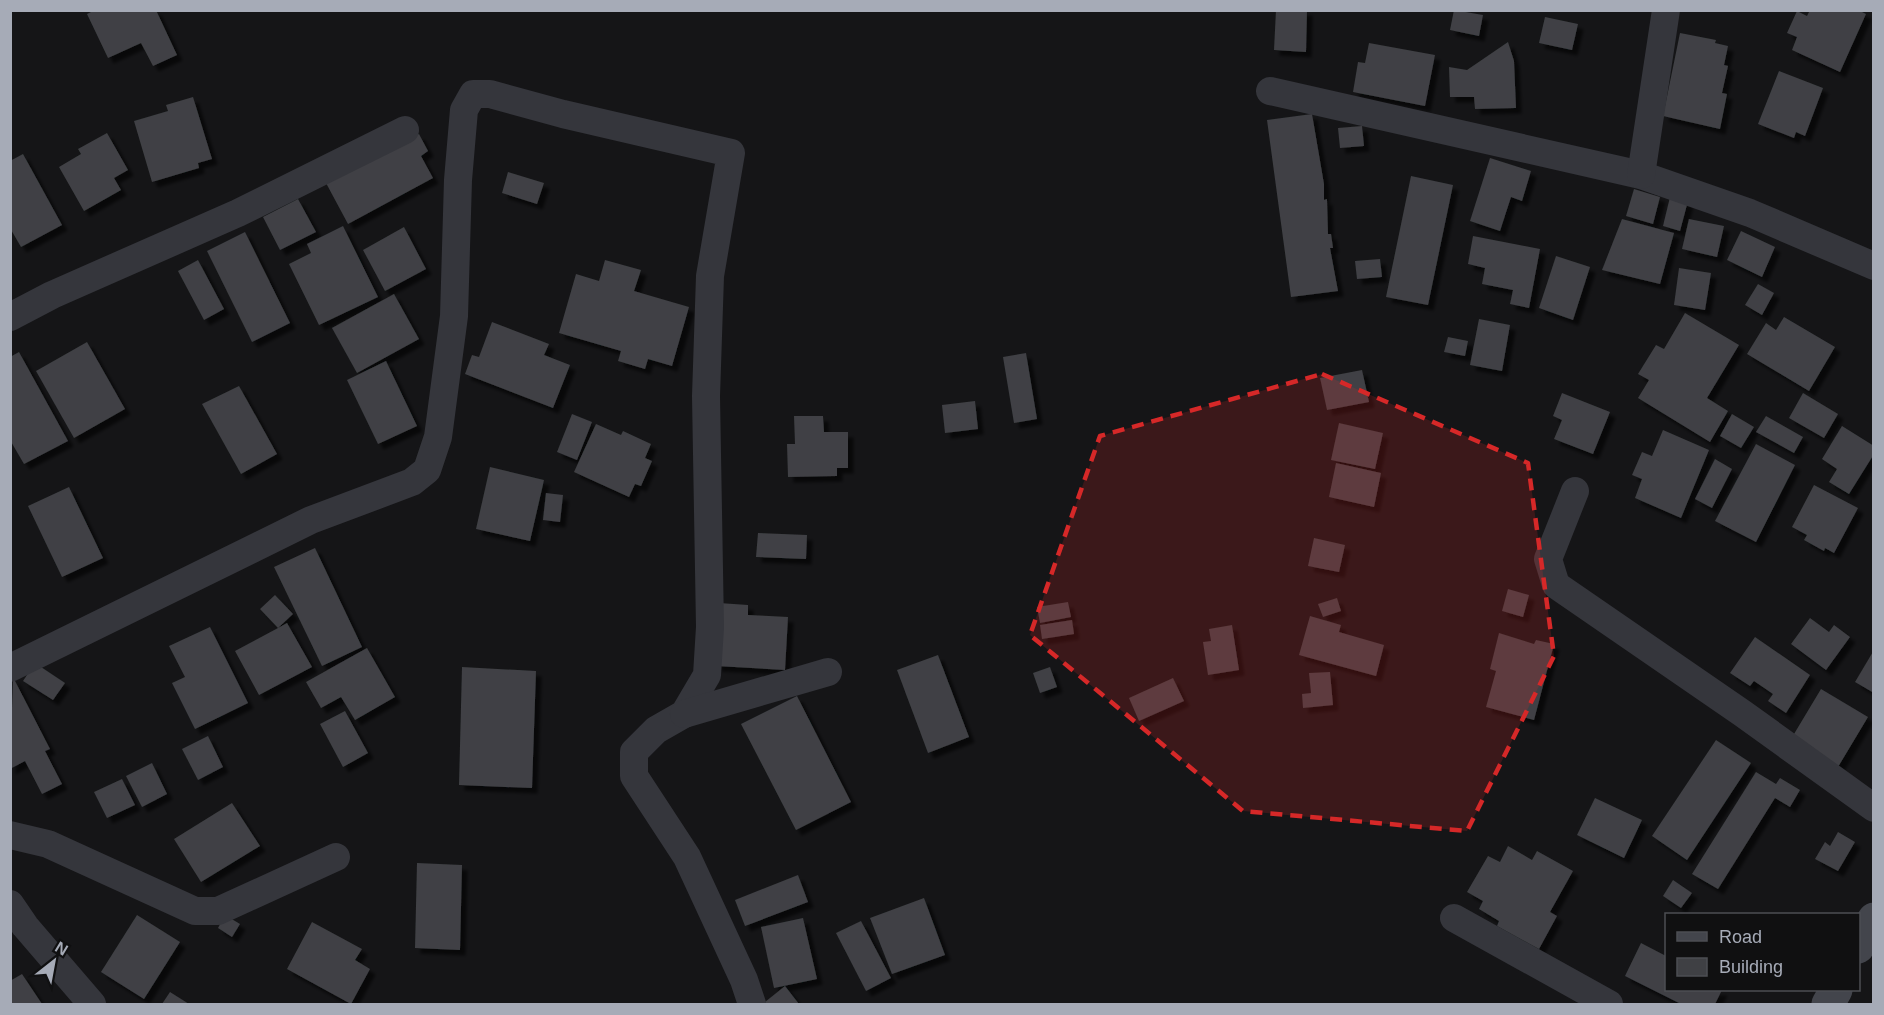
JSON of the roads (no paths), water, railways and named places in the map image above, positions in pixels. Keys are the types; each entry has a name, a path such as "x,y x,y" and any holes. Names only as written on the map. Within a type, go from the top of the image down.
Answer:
{"main road":[{"path":"1860,944 1874,919"},
{"path":"1828,1005 1835,991"}],"street":[{"path":"1641,175 1666,10"},
{"path":"1270,91 1641,175 1750,213 1874,266"},
{"path":"10,668 311,520 412,482 427,470 438,438 454,316 458,180 464,110 473,94 490,94 563,114 731,153 710,276 706,396 710,627 707,675 684,714"},
{"path":"10,317 52,295 238,213 405,130"},
{"path":"1575,491 1548,560 1556,585 1742,713 1874,808"},
{"path":"752,1005 744,980 687,857 634,776 634,752 656,730 684,714 828,672"},
{"path":"10,835 48,844 195,911 218,911 336,856"},
{"path":"1454,918 1609,1005"},
{"path":"15,922 92,1005"}]}
